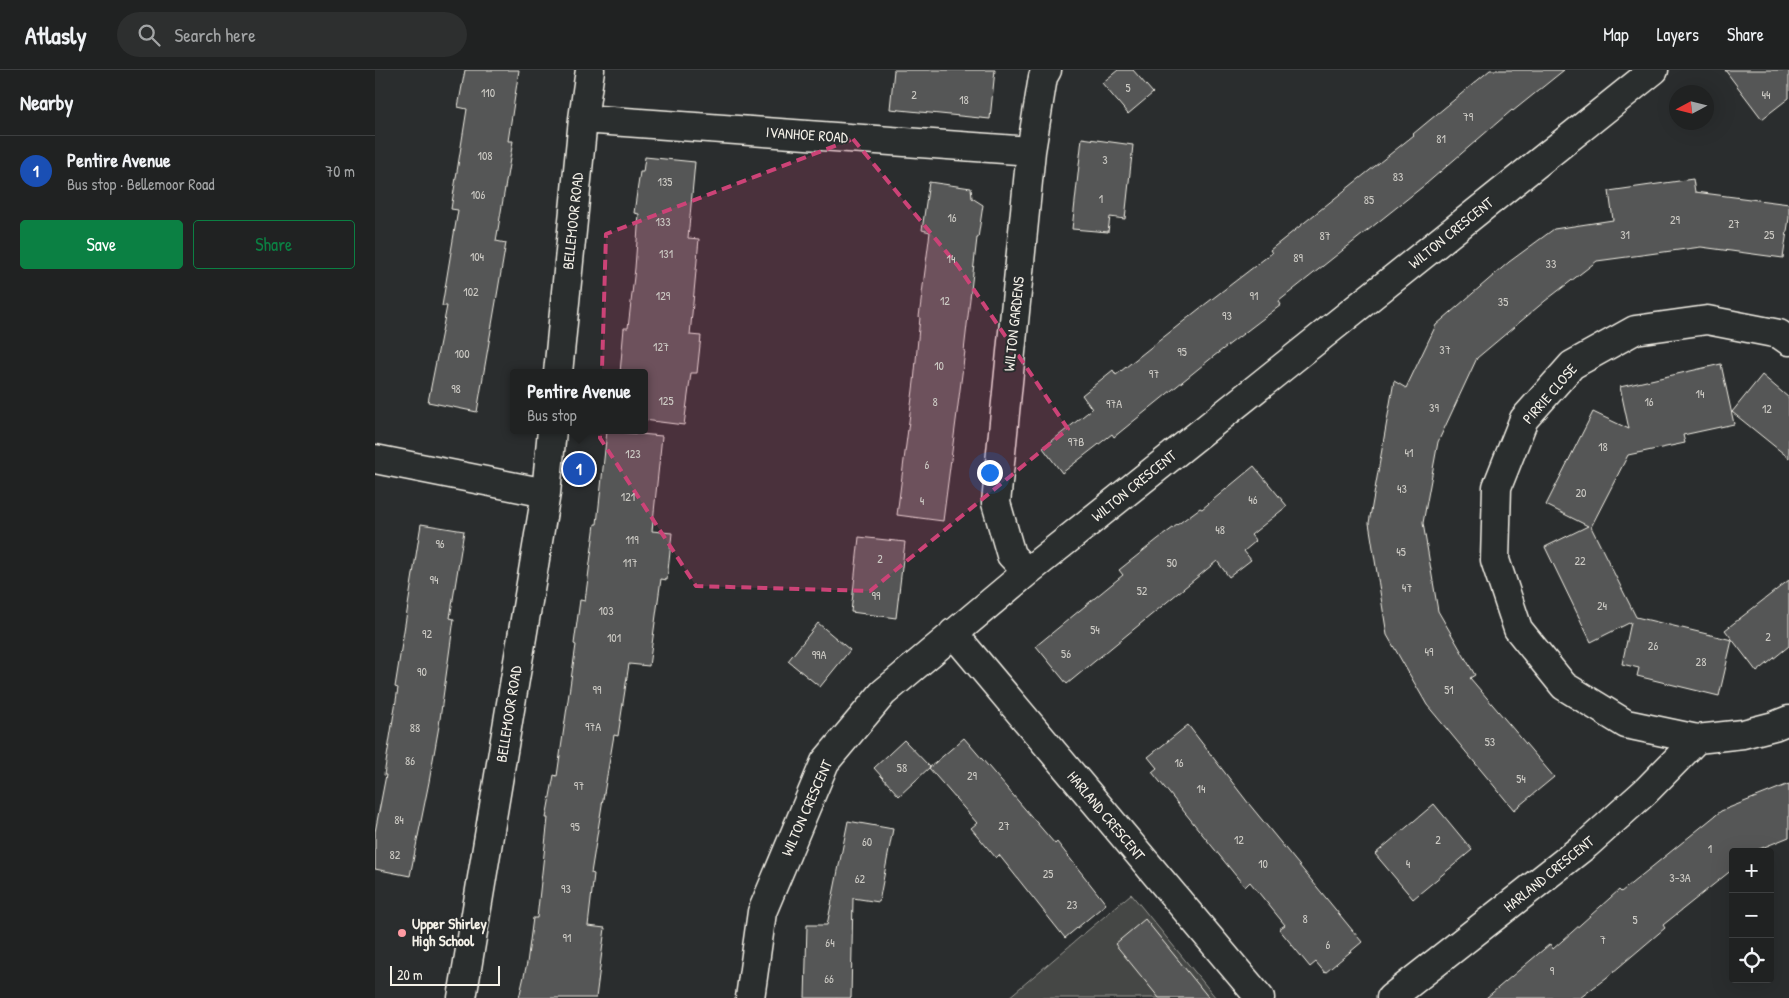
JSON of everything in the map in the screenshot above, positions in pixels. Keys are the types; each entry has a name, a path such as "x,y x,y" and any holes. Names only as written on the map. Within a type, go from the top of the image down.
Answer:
{"street":[{"name":"BELLEMOOR ROAD","path":"558,369 583,119 590,70"},
{"name":"WILTON GARDENS","path":"1027,572 1011,555 996,502 1031,151 1043,78 1047,70"},
{"name":"WILTON CRESCENT","path":"750,998 762,912 825,762 883,694 1027,572 1654,70"},
{"name":"IVANHOE ROAD","path":"583,119 1031,151"},
{"name":"PIRRIE CLOSE","path":"1789,340 1779,334 1707,320 1635,330 1572,365 1524,419 1497,487 1495,560 1518,629 1563,686 1626,724 1697,738 1743,734 1789,720"},
{"name":"BELLEMOOR ROAD","path":"462,998 546,493 552,434"},
{"path":"375,459 546,493"},
{"name":"HARLAND CRESCENT","path":"953,633 1260,998"},
{"name":"HARLAND CRESCENT","path":"1391,998 1587,844 1647,791 1697,738"}],"highlighted area":[{"path":"853,139 958,266 1068,429 870,591 696,586 600,438 606,234"}],"shaded area":[{"path":"1131,894 1216,998 1008,998"}],"building":[{"path":"465,70 519,70 508,141 513,141 496,241 506,243 477,412 428,402 447,306 442,306 458,210 451,209 467,109 458,107"},
{"path":"894,70 995,70 990,119 890,109"},
{"path":"1118,70 1133,70 1153,93 1128,114 1102,83"},
{"path":"1490,70 1564,70 1512,110 1426,184 1279,301 1281,305 1214,356 1114,437 1112,434 1062,473 1043,448 1092,409 1082,395 1113,370 1116,375 1272,253 1270,250 1414,135"},
{"path":"1725,70 1789,70 1789,98 1762,119"},
{"path":"1082,138 1133,145 1125,219 1110,217 1108,232 1072,229"},
{"path":"645,157 695,162 688,238 699,239 690,335 701,336 697,373 691,373 684,425 648,420 648,369 620,369 624,328 628,328 635,268 639,214 634,213 640,172 643,172"},
{"path":"1693,179 1695,192 1789,204 1789,218 1783,258 1701,247 1597,261 1545,301 1477,358 1438,442 1423,523 1438,611 1475,675 1470,678 1554,777 1514,810 1427,705 1387,635 1369,523 1394,381 1406,388 1436,325 1509,262 1554,229 1613,220 1609,191"},
{"path":"929,182 971,188 972,198 983,205 977,238 965,351 943,521 897,515 930,232 922,230"},
{"path":"1721,364 1734,424 1683,435 1685,443 1628,455 1591,527 1636,617 1732,640 1719,696 1637,676 1639,668 1622,664 1631,622 1591,642 1545,547 1588,526 1546,505 1593,412 1629,429 1620,387"},
{"path":"1762,375 1789,398 1789,458 1732,412"},
{"path":"607,434 662,436 652,531 672,533 667,580 661,579 649,666 629,664 618,736 614,735 602,805 591,873 594,874 588,926 605,928 596,998 519,998 527,963 533,918 537,918 548,818 546,818 554,775 557,776 576,645 574,644 580,600 585,601 595,524 597,524"},
{"path":"1254,466 1287,506 1251,535 1256,541 1244,551 1251,560 1229,577 1217,561 1067,684 1036,646 1123,575 1119,570 1200,508 1202,509"},
{"path":"421,524 464,531 450,618 454,619 439,726 410,876 375,869 375,832 386,775 384,775 398,688 395,687"},
{"path":"859,537 905,542 896,618 851,612"},
{"path":"1789,580 1789,646 1757,672 1725,630"},
{"path":"818,623 850,650 820,687 788,661"},
{"path":"1188,725 1249,804 1362,942 1325,973 1316,962 1310,967 1279,929 1285,925 1250,882 1245,887 1152,772 1157,768 1148,757"},
{"path":"964,738 1055,844 1057,842 1106,904 1065,938 999,855 996,858 971,828 977,823 929,768"},
{"path":"904,740 930,767 899,796 874,768"},
{"path":"1789,784 1789,837 1762,848 1729,848 1729,872 1663,925 1665,928 1580,998 1486,998 1550,944 1553,949 1619,890 1621,892 1721,811"},
{"path":"1434,804 1472,850 1413,899 1375,854"},
{"path":"848,821 893,829 879,902 853,898 851,998 805,998 807,925 827,925"},
{"path":"1145,919 1209,998 1159,998 1115,944"}],"place":[{"name":"Pentire Avenue","path":"579,469"},
{"name":"Upper Shirley High School","path":"402,933"}]}
